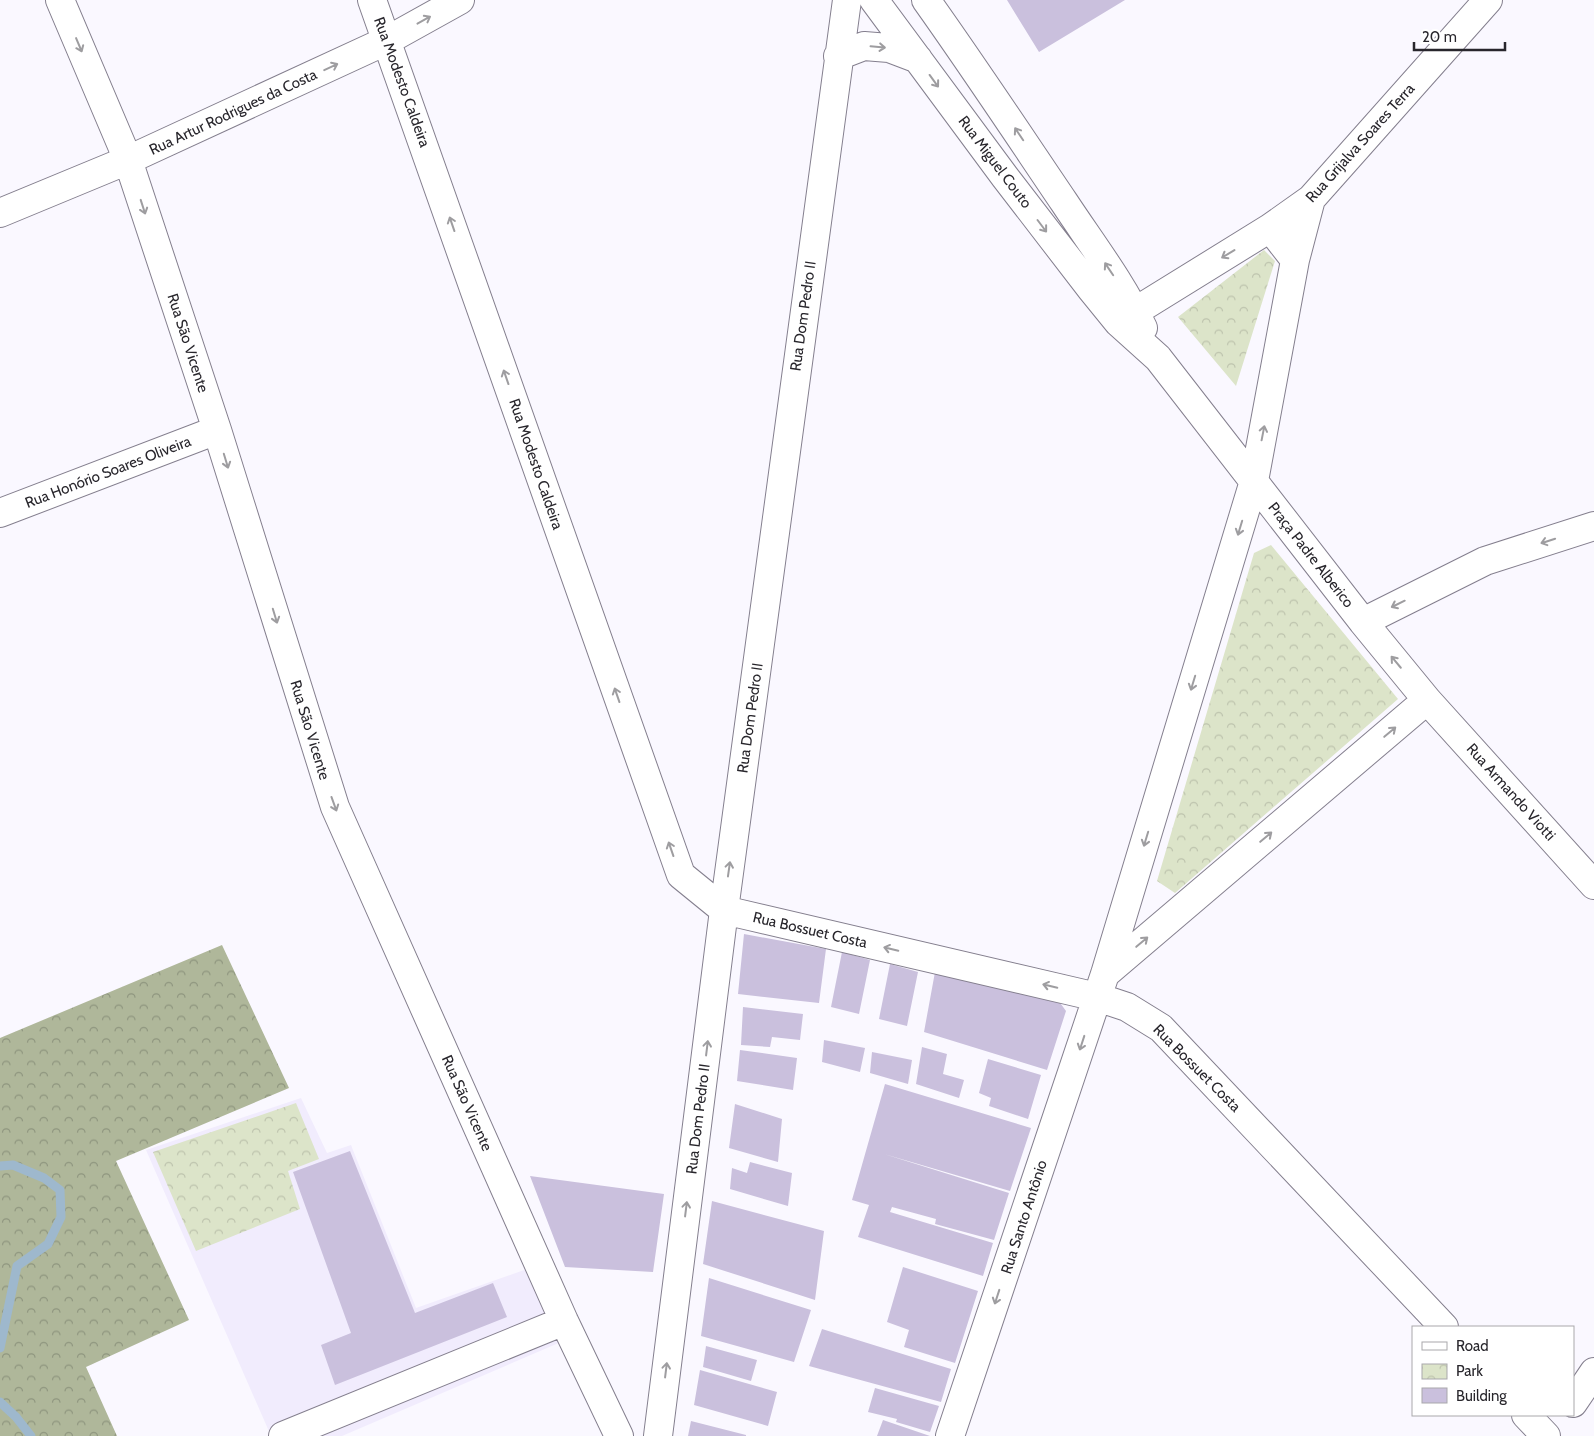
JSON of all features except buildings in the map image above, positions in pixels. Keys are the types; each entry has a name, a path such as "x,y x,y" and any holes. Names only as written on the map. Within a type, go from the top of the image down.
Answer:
{"street":[{"name":"Rua São Vicente","path":"60,0 128,160 216,430 335,807 564,1321 620,1436"},
{"name":"Rua Modesto Caldeira","path":"372,0 388,40 681,875 724,910"},
{"name":"Rua Artur Rodrigues da Costa","path":"0,213 128,160 388,40 460,0"},
{"name":"Rua Dom Pedro II","path":"658,1436 724,910 847,0"},
{"name":"Rua Miguel Couto","path":"874,0 1005,177 1127,316"},
{"name":"Rua Grijalva Soares Terra","path":"1127,316 1270,228 1311,199 1488,0"},
{"path":"838,56 864,46 911,49 906,29 916,18 930,16 932,9"},
{"path":"932,9 1107,266 1127,316 1254,481"},
{"path":"1254,481 1295,260 1311,199"},
{"path":"1270,228 1295,260"},
{"name":"Rua Honório Soares Oliveira","path":"0,513 216,430"},
{"name":"Praça Padre Alberico","path":"1254,481 1363,622 1427,700"},
{"name":"Praça Padre Alberico","path":"1101,985 1254,481"},
{"path":"1363,622 1485,561 1594,526"},
{"path":"1101,985 1427,700"},
{"name":"Rua Armando Viotti","path":"1427,700 1594,885"},
{"name":"Rua Bossuet Costa","path":"724,910 1101,985 1127,1007 1161,1028 1443,1326"},
{"name":"Rua Santo Antônio","path":"950,1436 1101,985"},
{"path":"283,1436 564,1321"},
{"path":"1574,1402 1594,1372"},
{"path":"608,1411 638,1425 649,1421 661,1410"},
{"path":"1527,1416 1546,1436"},
{"path":"1550,1436 1564,1416"}],"shaded area":[{"path":"301,1098 327,1153 351,1145 416,1308 527,1269 561,1342 342,1436 271,1436 146,1150"}],"green space":[{"path":"1264,250 1275,261 1236,386 1178,317"},
{"path":"1271,545 1398,699 1175,893 1157,881 1254,553"},
{"path":"222,945 289,1088 116,1161 189,1320 86,1367 117,1436 0,1436 0,1038"},
{"path":"296,1103 319,1159 288,1171 300,1209 196,1251 153,1152"}],"waterway":[{"path":"0,1166 13,1165 44,1178 60,1190 61,1217 48,1244 17,1266 0,1348"},
{"path":"0,1402 16,1417 31,1436"}]}
